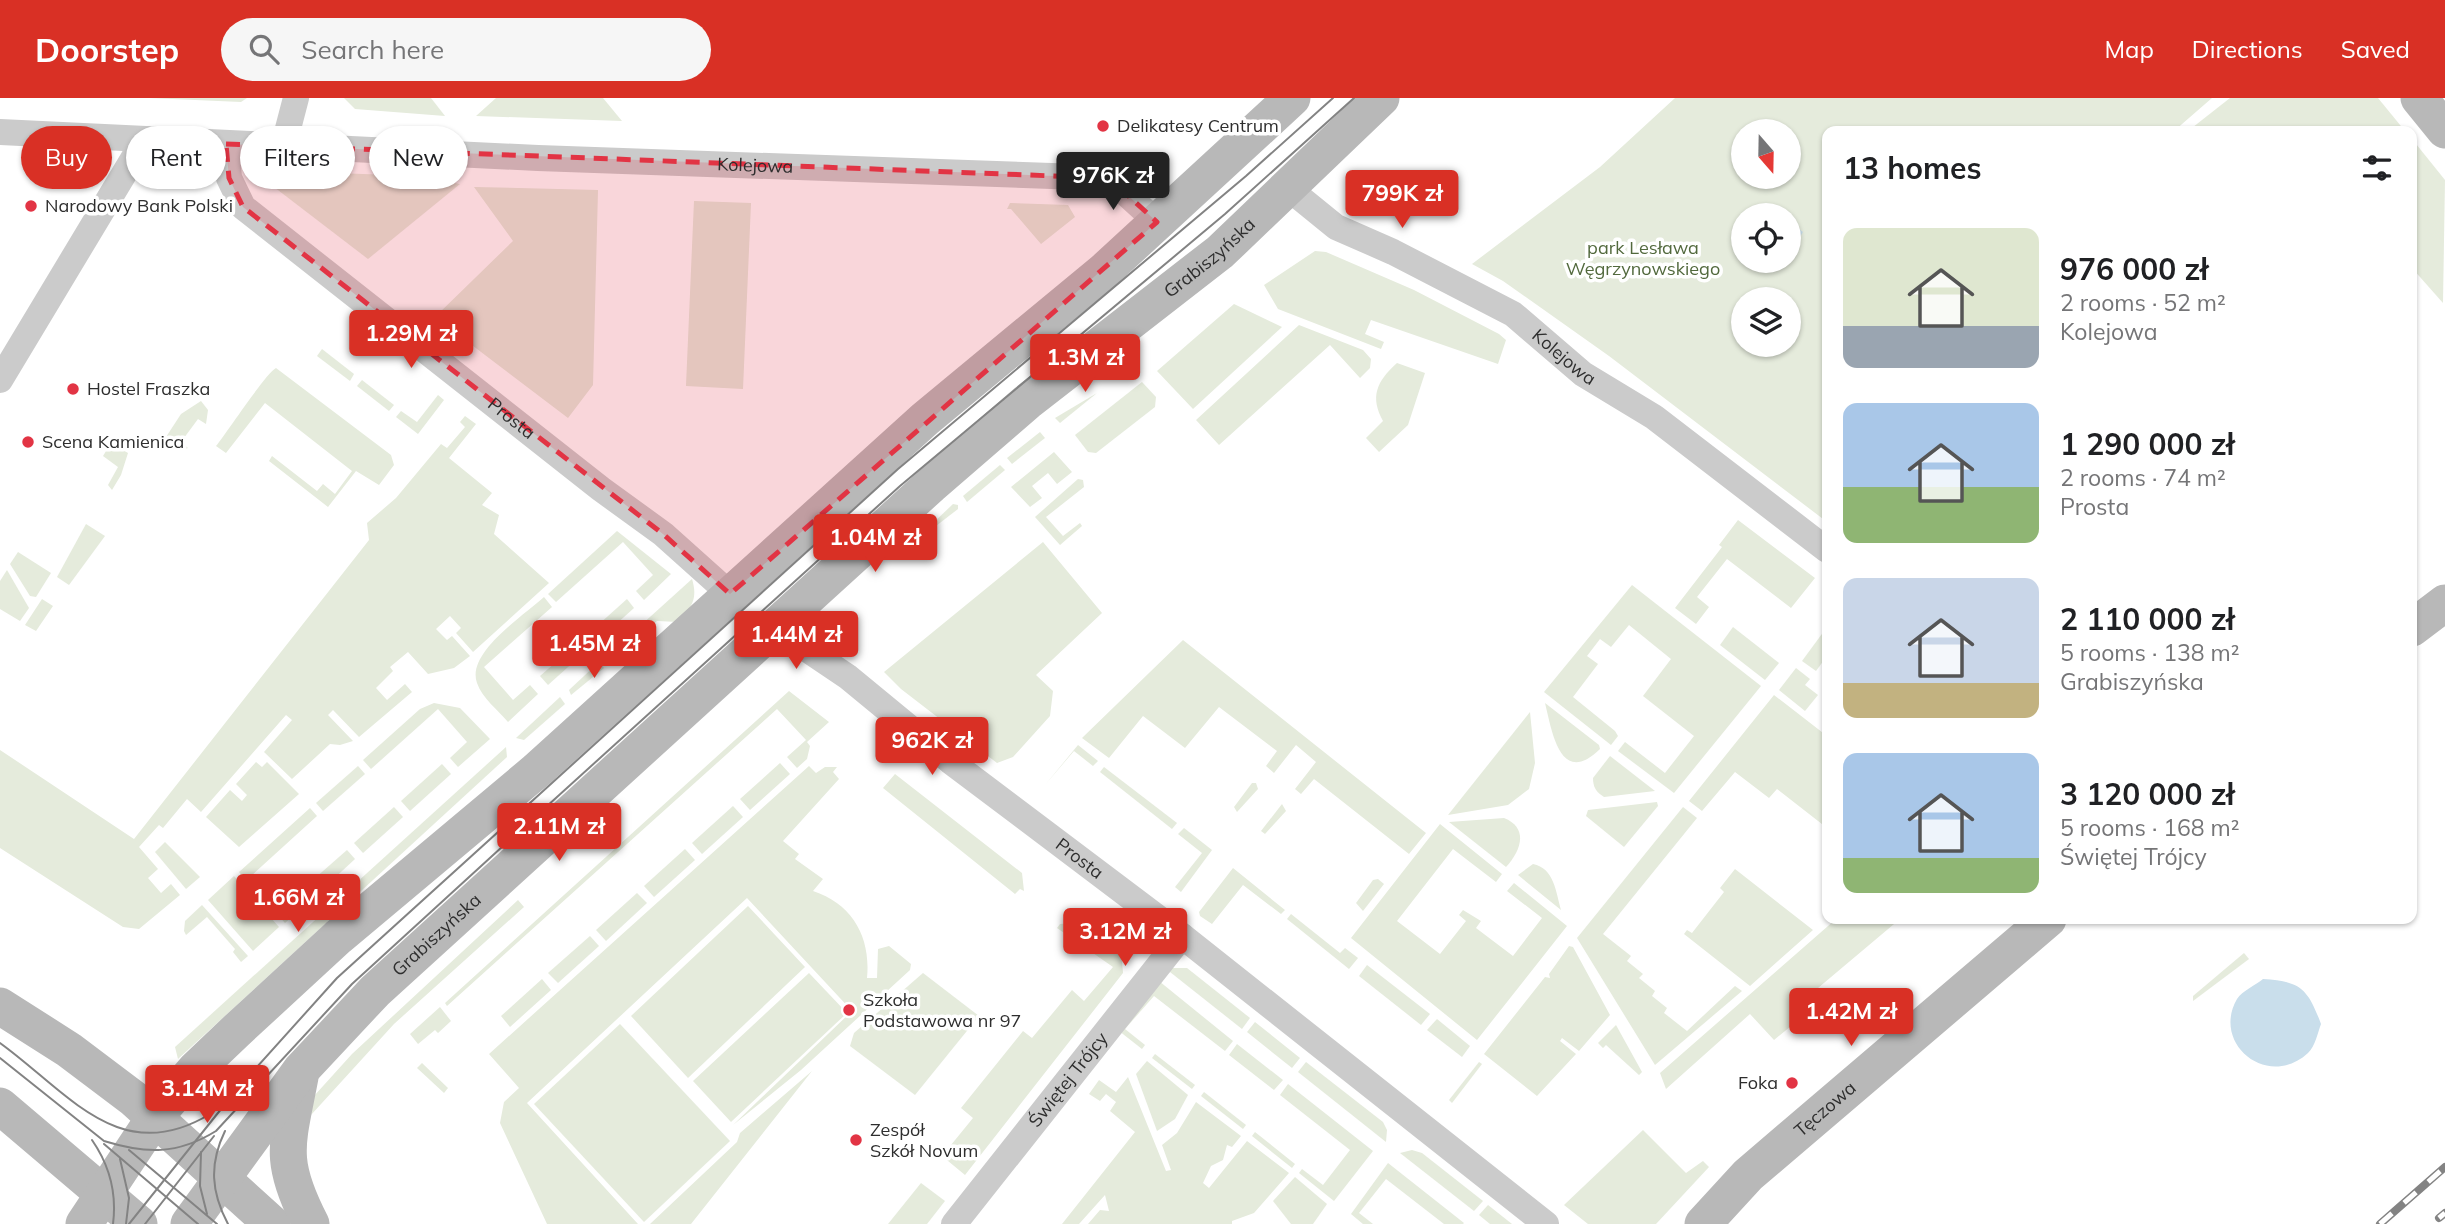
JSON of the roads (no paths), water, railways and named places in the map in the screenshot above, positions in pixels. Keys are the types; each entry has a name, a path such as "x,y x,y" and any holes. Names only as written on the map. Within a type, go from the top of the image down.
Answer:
{"main road":[{"path":"93,1209 155,1117 208,1057 338,937 536,771 925,419 1104,271 1292,98"},
{"name":"Grabiszyńska","path":"189,1224 301,1070 375,991 780,621 1027,402 1220,252 1381,98"},
{"path":"2419,98 2445,130"},
{"path":"2417,624 2445,603"},
{"name":"Tęczowa","path":"1703,1224 1748,1175 2042,924"},
{"path":"0,1006 69,1050 155,1117 272,1224"},
{"path":"301,1070 286,1157 295,1193 311,1224"},
{"path":"0,1106 93,1209 139,1224"}],"street":[{"path":"289,126 296,98"},
{"name":"Kolejowa","path":"0,132 126,138"},
{"name":"Kolejowa","path":"226,144 240,144"},
{"name":"Prosta","path":"226,144 229,178 243,207 601,489 663,534 730,594"},
{"name":"Kolejowa","path":"355,148 538,158 1111,180 1124,189 1157,222"},
{"path":"0,380 126,171"},
{"name":"Kolejowa","path":"1288,188 1336,227 1393,252 1513,314 1583,374 1654,417 1822,546"},
{"name":"Prosta","path":"780,621 802,646 848,677 950,761 1182,936 1546,1224"},
{"name":"Świętej Trójcy","path":"954,1224 1182,936"}],"water":[{"path":"2263,979 2286,982 2301,989 2312,1002 2321,1024 2308,1053 2292,1063 2276,1066 2261,1064 2248,1057 2237,1046 2232,1032 2231,1016 2237,999"}],"tram line":[{"path":"129,1224 238,1088 337,978 898,469 1246,176 1333,98"},
{"path":"0,1058 104,1141 134,1148 161,1150 188,1145 216,1131 352,984 514,836 900,486 1225,214 1354,98"},
{"path":"0,1043 73,1102 97,1118 122,1129 149,1133 178,1129 210,1114"},
{"path":"225,1131 216,1155 214,1178 218,1201 228,1224"},
{"path":"145,1224 214,1136"},
{"path":"92,1140 111,1180 113,1224"},
{"path":"104,1144 198,1224"},
{"path":"129,1150 217,1224"},
{"path":"201,1152 200,1186 207,1214"},
{"path":"120,1159 129,1198 126,1224"}],"railway":[{"path":"2380,1224 2445,1167"},
{"path":"2439,1218 2445,1213"}],"place":[{"name":"Delikatesy Centrum","path":"1103,126"},
{"name":"Narodowy Bank Polski","path":"31,206"},
{"name":"Hostel Fraszka","path":"73,389"},
{"name":"Scena Kamienica","path":"28,442"},
{"name":"Szkoła Podstawowa nr 97","path":"849,1010"},
{"name":"Foka","path":"1792,1083"},
{"name":"Zespół Szkół Novum","path":"856,1140"}],"park label":[{"name":"park Lesława Węgrzynowskiego","path":"1643,258"}]}
